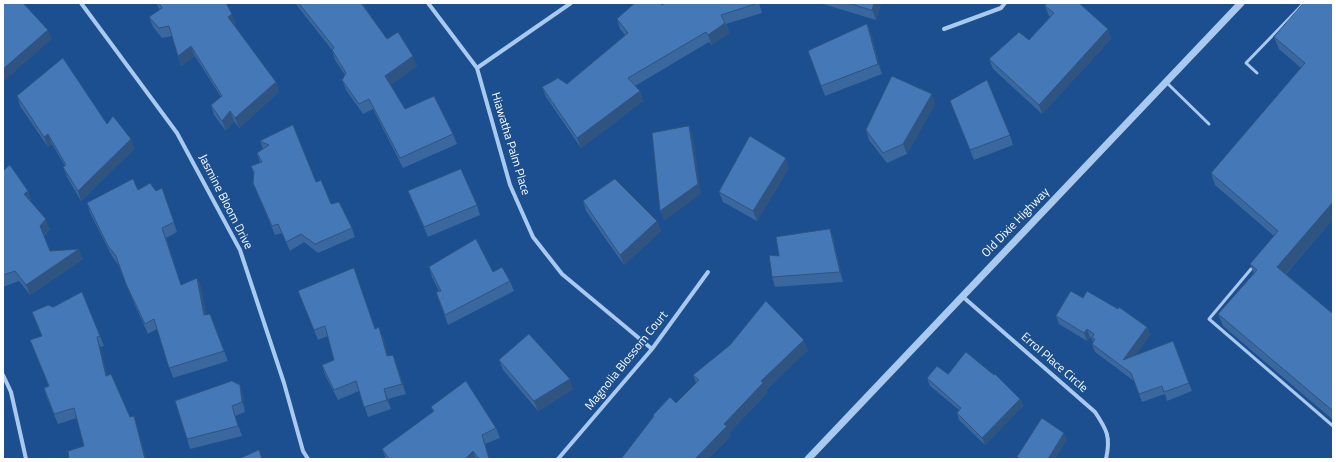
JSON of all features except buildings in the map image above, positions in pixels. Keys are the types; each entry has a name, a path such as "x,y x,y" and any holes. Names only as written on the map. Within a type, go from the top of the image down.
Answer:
{"street":[{"name":"Jasmine Bloom Drive","path":"81,3 177,133 240,250 284,382 303,451 308,459"},
{"name":"Hiawatha Palm Place","path":"428,3 477,68 510,185 533,237 562,274 652,349"},
{"path":"477,68 571,3"},
{"path":"944,29 1001,8 1005,3"},
{"name":"Old Dixie Highway","path":"808,459 1241,3"},
{"name":"Magnolia Blossom Court","path":"558,459 652,349 708,272"},
{"name":"Errol Place Circle","path":"962,296 1095,412 1105,427 1110,445 1106,459"},
{"path":"3,375 11,392 26,459"}],"lane":[{"path":"1257,73 1246,64 1304,3"},
{"path":"1166,82 1209,124"},
{"path":"1251,270 1209,319 1333,426"}]}
